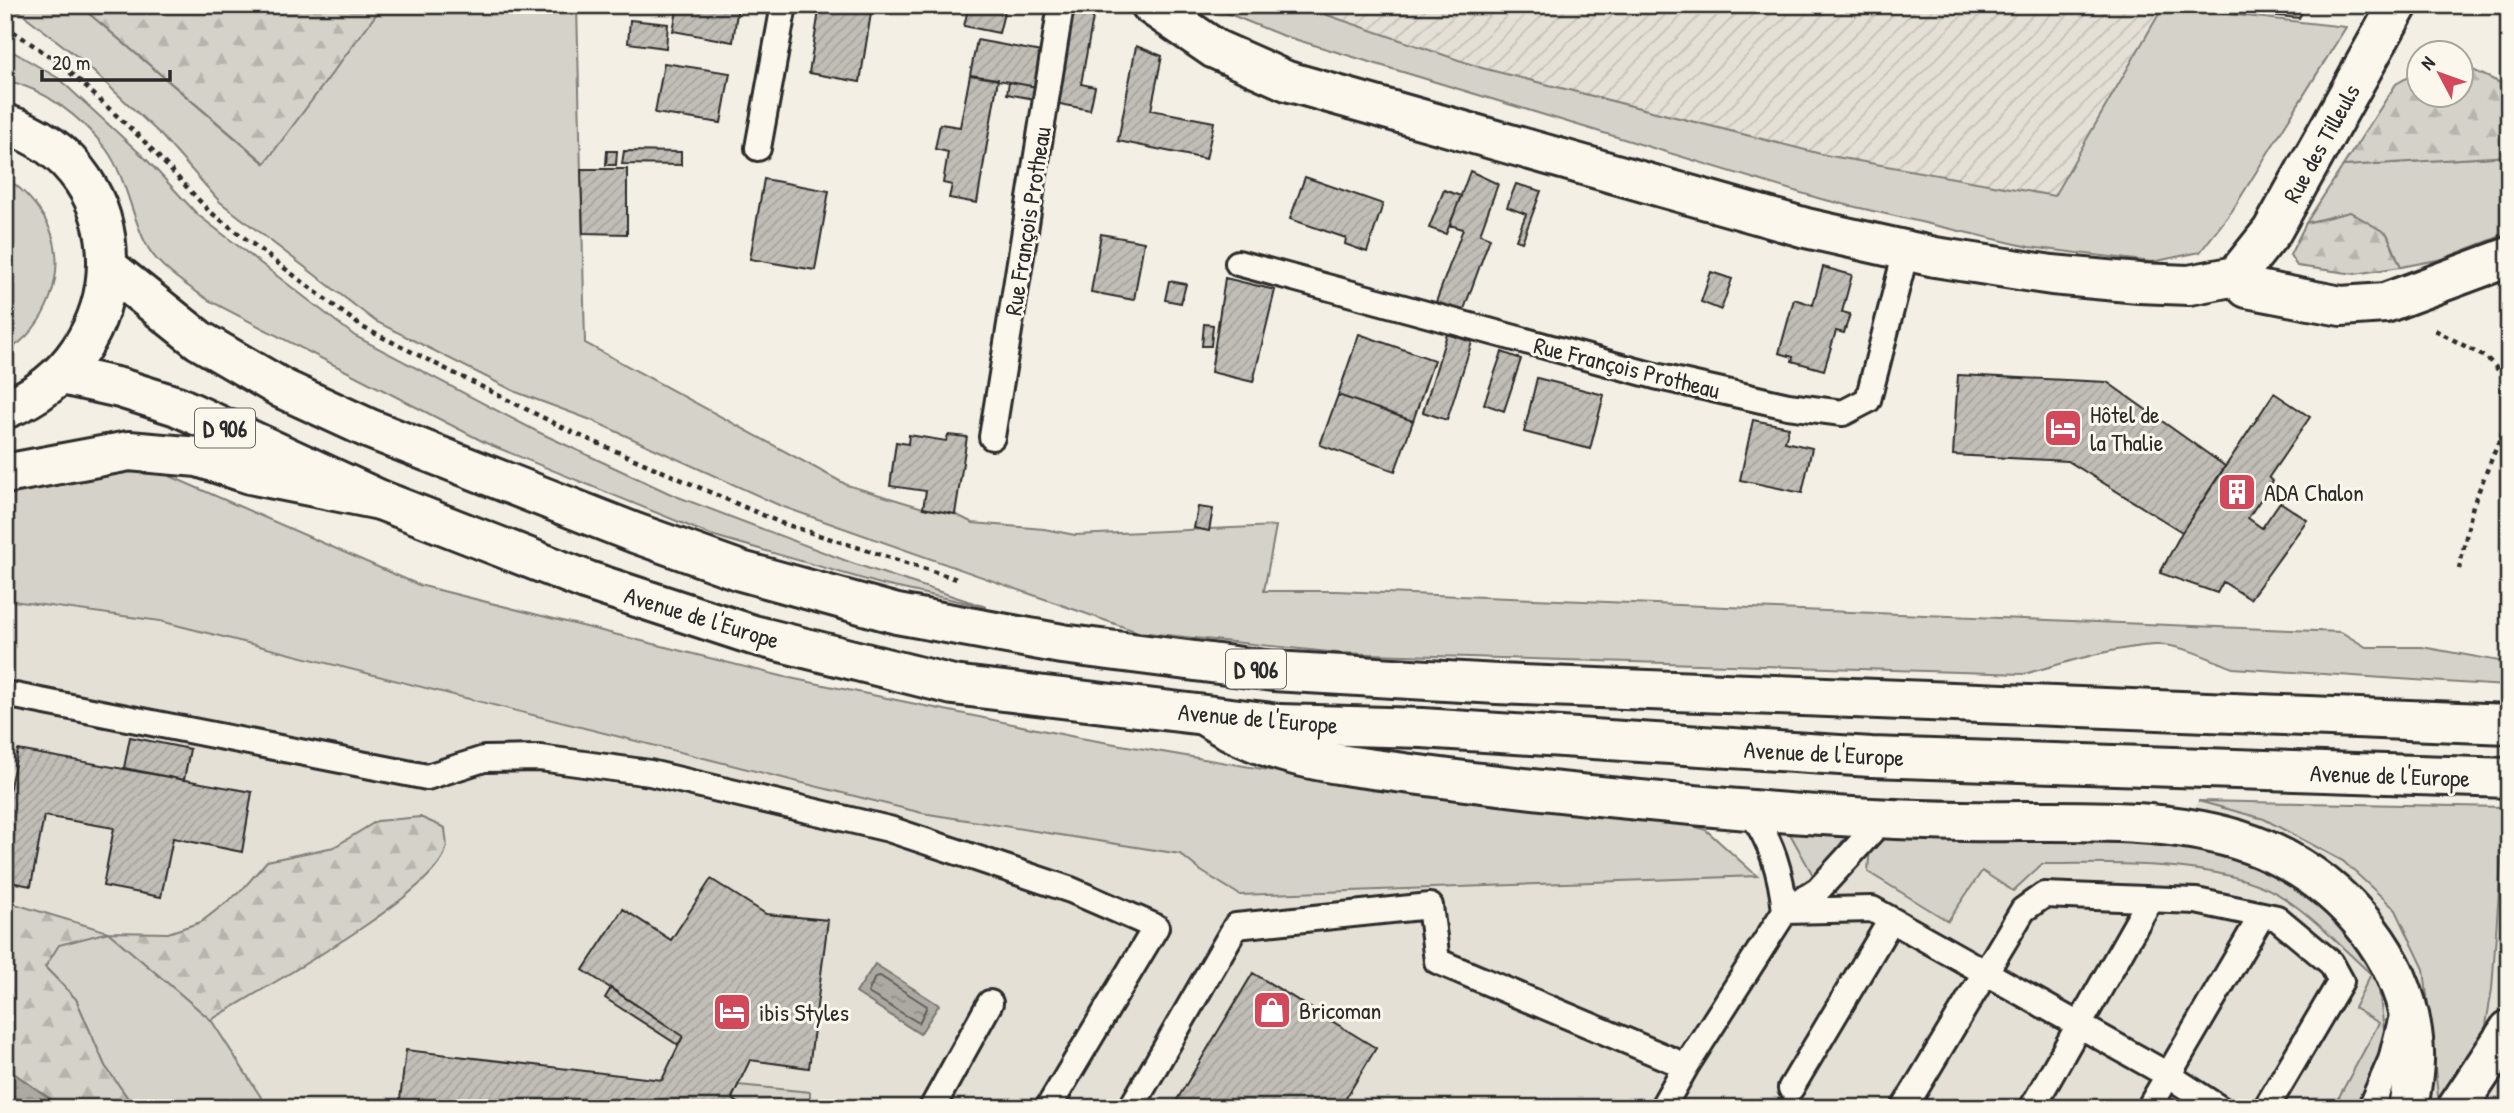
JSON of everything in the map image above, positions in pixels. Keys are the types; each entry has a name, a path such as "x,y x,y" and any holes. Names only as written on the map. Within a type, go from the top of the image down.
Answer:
{"main road":[{"path":"1150,5 1215,49 1287,81 1806,228 1906,251 2052,275 2139,283 2189,285 2236,276 2247,288 2341,306 2385,303 2509,257"},
{"name":"Rue des Tilleuls","path":"2236,276 2273,231 2398,5"},
{"path":"5,124 23,129 58,153 86,186 103,225 109,268 96,326 62,375 28,400 5,409"},
{"name":"Avenue de l'Europe","path":"109,268 199,340 283,389 370,429 635,533 741,570 910,616 1062,644 1273,671 1510,685 2501,723"},
{"name":"Avenue de l'Europe","path":"62,375 120,388 177,406 380,500 588,581 753,635 953,685 1280,724 1422,728 1871,757 2509,778"},
{"path":"5,474 130,451 198,457 250,474 380,500"},
{"path":"1203,714 1231,734 1304,760 1496,786 1750,811 1882,820 2160,825 2212,832 2262,848 2297,866 2351,909 2394,969 2406,1002 2414,1052 2408,1108"},
{"path":"2457,1108 2509,1030"}],"lane":[{"path":"758,148 784,5"},
{"name":"Rue François Protheau","path":"992,437 1061,5"},
{"name":"Rue François Protheau","path":"1238,263 1654,376 1788,406 1843,413 1868,400 1906,251"},
{"path":"5,694 427,777 484,759 540,758 650,774 889,829 1071,890 1156,927 1048,1108"},
{"path":"1750,811 1766,835 1781,878 1785,911"},
{"path":"1662,1108 1785,911 1818,890 1882,820"},
{"path":"1904,1108 2023,910 2044,895 2196,901 2277,918 2331,963 2341,981 2266,1108"},
{"path":"2032,1108 2150,900"},
{"path":"1131,1108 1236,926 1430,906 1437,961 1686,1066"},
{"path":"1785,911 1872,909 2168,1075 2219,1108"},
{"path":"2149,1108 2262,915"},
{"path":"1791,1088 1891,920"},
{"path":"2370,1108 2391,1059 2406,1002"},
{"path":"932,1108 990,1003"}],"path":[{"path":"5,26 61,64 142,139 209,211 362,327 572,432 781,523 963,581"},
{"path":"2385,303 2487,358 2504,376 2507,421 2473,505 2459,569"}],"shaded area":[{"path":"1298,5 2164,5 2054,196 1864,169 1482,68"},
{"path":"5,600 160,621 922,813 1181,854 1201,871 1756,876 1784,823 2181,838 2198,801 2509,807 2509,1108 268,1108 211,1020 5,901"}],"green space":[{"path":"11,5 79,5 264,163 383,5 577,5 585,343 847,485 923,508 955,514 973,523 1044,529 1075,535 1276,526 1264,591 1336,591 2341,632 2366,647 2422,647 2505,662 2505,686 2233,668 2166,645 2139,646 2106,652 2024,674 1338,653 1138,632 781,506 591,420 516,392 375,321 220,202 160,134 79,58"},
{"path":"79,5 383,5 265,163"},
{"path":"1207,5 1298,5 1482,68 1825,155 2054,196 2163,7 2346,27 2232,211 2200,252 2152,262 2029,247 1821,199 1281,35"},
{"path":"5,47 58,78 146,159 198,215 355,336 536,431 673,495 852,563 986,607 884,585 711,535 486,443 210,301 175,276 151,253 119,171 96,137 74,115 48,97 5,80"},
{"path":"2476,72 2509,87 2509,156 2343,166 2396,84 2406,78 2406,108 2476,108"},
{"path":"2509,156 2509,233 2442,259 2401,267 2387,234 2350,212 2306,223 2343,166"},
{"path":"5,177 30,198 40,211 54,242 56,260 55,279 43,314 20,342 5,352"},
{"path":"2350,212 2387,234 2401,267 2355,274 2297,266 2290,255 2306,223"},
{"path":"132,471 163,473 419,585 785,677 1080,738 1297,775 1673,820 1706,830 1757,876 1240,895 1201,871 1180,854 922,813 160,621 5,600 5,488"},
{"path":"2198,801 2505,807 2492,989 2483,1043 2449,1097 2438,1096 2424,969 2396,910 2343,861 2264,819"},
{"path":"420,817 445,828 446,849 435,868 411,891 342,941 211,1020 108,932 168,933 201,922 242,890 267,861 334,847 377,821"},
{"path":"1784,823 1854,825 1815,879"},
{"path":"1895,827 2182,838 2232,854 2305,891 2361,945 2378,982 2385,1038 2377,1071 2359,1108 2333,1108 2379,1023 2354,1008 2371,974 2320,926 2287,900 2263,887 2234,877 2202,871 2135,865 2042,864 2013,891 1982,871 1948,921 1868,872 1870,846"},
{"path":"5,901 108,932 59,945 45,967 76,999 105,1066 135,1108 63,1108 5,1067"},
{"path":"108,932 211,1020 268,1108 135,1108 105,1066 76,999 45,967 59,944"},
{"path":"738,1085 810,1092 810,1108 744,1108 732,1098"}],"water":[{"path":"875,964 939,1005 920,1034 856,993"},
{"path":"5,1067 63,1108 30,1108 5,1090"}],"building":[{"path":"678,5 738,5 733,42 673,31"},
{"path":"820,5 871,13 860,82 809,73"},
{"path":"969,5 1006,5 999,33 964,26"},
{"path":"1072,5 1095,7 1081,84 1095,87 1090,110 1055,103"},
{"path":"2241,5 2306,5 2299,18 2237,12"},
{"path":"630,20 668,24 666,48 628,43"},
{"path":"977,40 1042,52 1037,87 970,75"},
{"path":"1136,46 1162,56 1151,110 1214,122 1206,159 1118,141"},
{"path":"664,63 730,73 721,123 655,113"},
{"path":"970,75 998,79 977,203 949,198 952,185 943,183 948,152 935,149 940,124 960,127"},
{"path":"1009,82 1037,87 1035,99 1007,94"},
{"path":"607,151 617,151 616,165 606,165"},
{"path":"624,151 681,152 681,165 622,164"},
{"path":"581,169 627,169 627,234 583,233"},
{"path":"1470,171 1498,184 1480,234 1490,238 1463,312 1436,302 1463,229 1450,225"},
{"path":"1305,177 1383,204 1367,252 1345,244 1346,238 1290,219"},
{"path":"764,179 829,191 815,270 750,259"},
{"path":"1516,184 1541,191 1522,242 1516,240 1526,214 1507,207"},
{"path":"1444,190 1461,196 1446,234 1429,228"},
{"path":"1101,234 1144,242 1134,300 1091,292"},
{"path":"1823,267 1852,275 1842,312 1850,314 1844,333 1836,331 1824,370 1792,361 1793,357 1779,353 1794,299 1813,305"},
{"path":"1711,272 1732,279 1721,310 1701,302"},
{"path":"1225,278 1275,290 1253,382 1211,372"},
{"path":"1169,281 1186,284 1181,303 1165,300"},
{"path":"1204,324 1213,325 1211,346 1202,346"},
{"path":"1359,334 1434,360 1413,421 1338,395"},
{"path":"1447,334 1472,342 1447,420 1423,412"},
{"path":"1502,352 1521,359 1504,411 1484,404"},
{"name":"Hôtel de la Thalie","path":"1958,375 2107,382 2225,466 2182,532 2068,461 1953,455"},
{"path":"1537,378 1604,395 1590,449 1524,432"},
{"name":"ADA Chalon","path":"2274,393 2310,417 2269,477 2273,481 2248,518 2262,528 2280,502 2307,520 2250,599 2223,582 2217,593 2160,573 2182,532"},
{"path":"1338,395 1413,421 1395,471 1320,445"},
{"path":"1753,420 1789,427 1785,442 1812,448 1802,493 1740,480"},
{"path":"909,435 946,441 948,435 967,437 955,514 923,508 926,491 890,486 896,442 908,444"},
{"path":"1198,507 1213,509 1209,531 1194,528"},
{"path":"130,737 190,749 184,780 124,768"},
{"path":"18,750 252,792 242,852 173,838 161,897 103,886 114,828 44,816 31,886 5,881 5,809"},
{"name":"ibis Styles","path":"711,879 766,914 828,920 809,1068 750,1060 732,1098 744,1108 399,1108 406,1050 662,1080 683,1036 583,970 623,909 671,940"},
{"name":"Bricoman","path":"1253,973 1376,1048 1340,1108 1172,1108"},
{"path":"611,988 683,1036 678,1045 605,998"}],"place":[{"name":"Hôtel de la Thalie","path":"2063,428"},
{"name":"ADA Chalon","path":"2237,492"},
{"name":"Bricoman","path":"1272,1010"},
{"name":"ibis Styles","path":"732,1012"}]}
